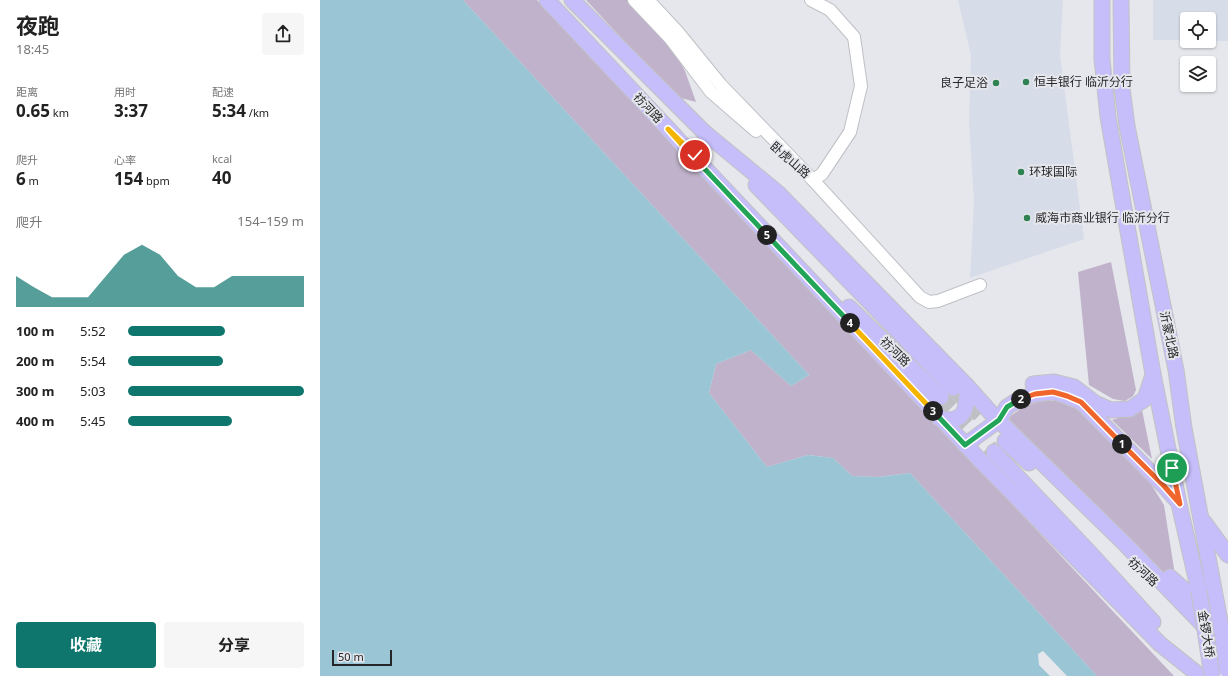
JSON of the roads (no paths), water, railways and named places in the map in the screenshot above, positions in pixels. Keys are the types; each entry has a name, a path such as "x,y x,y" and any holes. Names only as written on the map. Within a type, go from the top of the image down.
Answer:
{"main road":[{"name":"祊河路","path":"547,0 668,129 723,180 786,247 941,397"},
{"name":"祊河路","path":"572,0 704,132 778,193 960,387 995,416 1076,496"},
{"name":"沂蒙北路","path":"1102,0 1102,59 1106,103 1153,374 1199,591"},
{"name":"沂蒙北路","path":"1121,0 1122,88 1127,126 1176,370 1184,428 1220,616 1227,663"},
{"path":"668,129 965,445 1160,644 1201,676"},
{"path":"995,416 1011,395 1026,386 1054,382 1074,387 1095,403 1111,410 1130,409 1145,399 1153,374"},
{"path":"940,419 948,420 958,418 965,410 967,404 960,387"},
{"path":"965,445 995,416 1007,407 1024,397 1053,392 1081,402 1180,504"},
{"name":"祊河路","path":"1005,441 1153,582 1212,634 1227,663"},
{"name":"祊河路","path":"994,452 1091,554 1201,676"},
{"path":"1076,496 1205,608 1228,633"},
{"path":"1076,496 1125,544 1212,634"},
{"path":"1202,518 1228,555"},
{"name":"金锣大桥","path":"1199,591 1212,676"}],"street":[{"name":"卧虎山路","path":"634,0 670,38 711,92 813,180"},
{"name":"卧虎山路","path":"648,0 677,31 721,85 813,180"},
{"path":"811,0 830,10 854,37 861,86 850,132 822,174 813,180 920,297 929,302 980,285"}],"water":[{"path":"320,0 463,0 809,375 791,386 751,350 716,364 709,393 767,467 808,455 833,458 852,476 878,477 910,473 1097,676 1067,676 1043,651 1038,654 1039,665 1050,676 320,676"}],"tunnel":[{"path":"953,388 1005,441"},
{"path":"941,397 994,452"}],"place":[{"name":"恒丰银行 临沂分行","path":"1026,82"},
{"name":"良子足浴","path":"996,83"},
{"name":"环球国际","path":"1021,172"},
{"name":"威海市商业银行 临沂分行","path":"1027,218"}]}
